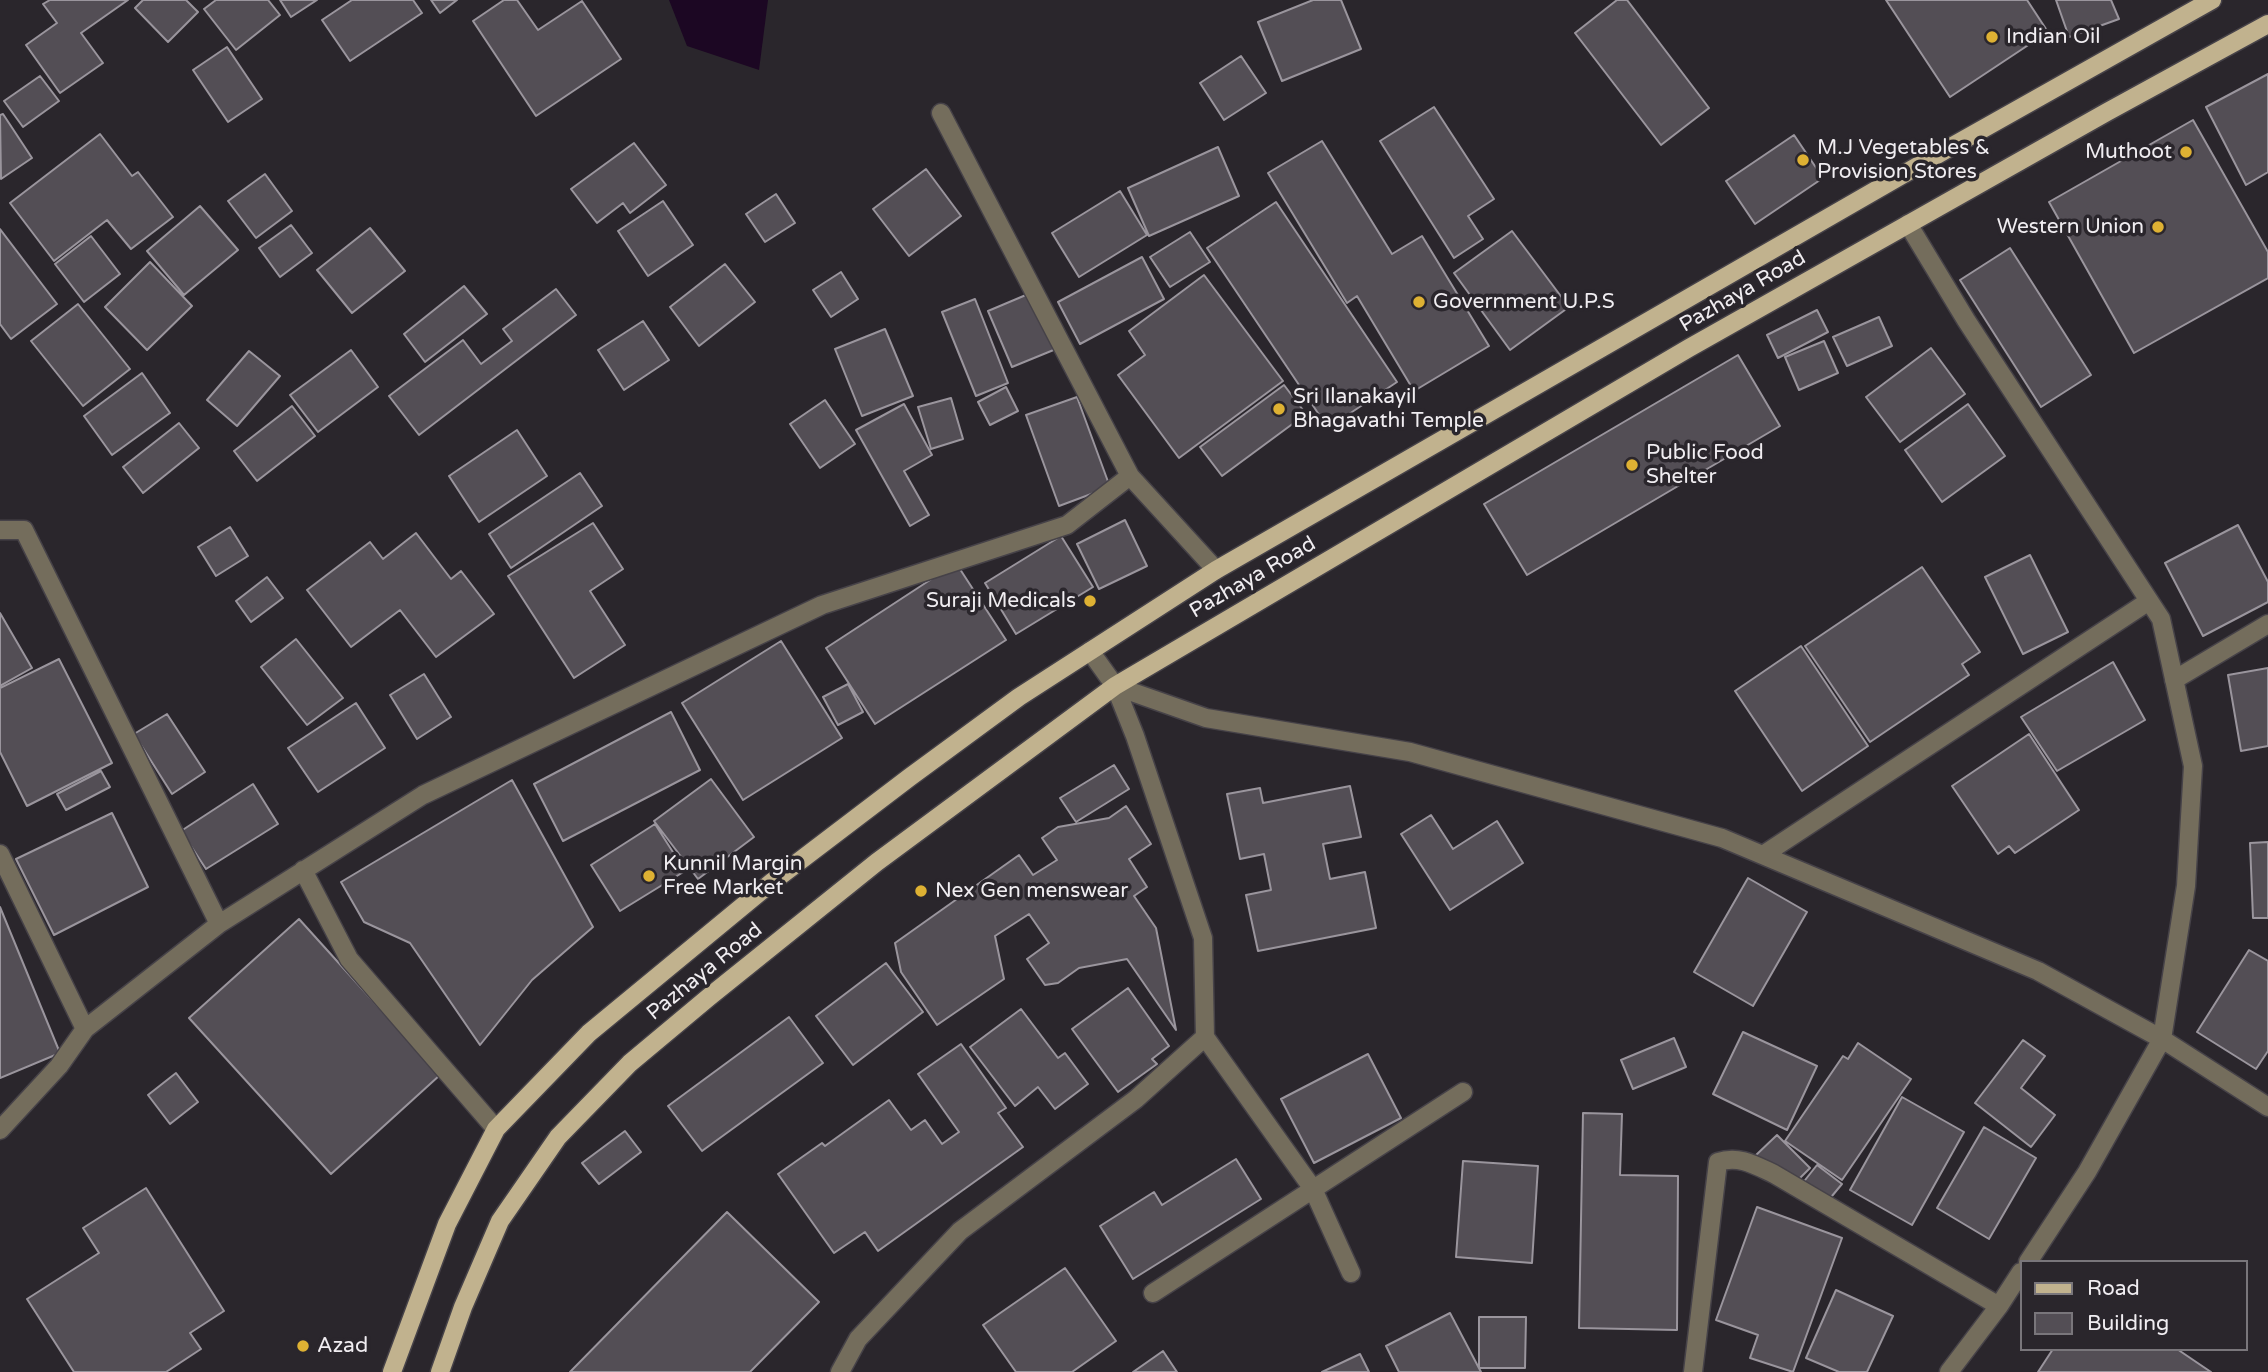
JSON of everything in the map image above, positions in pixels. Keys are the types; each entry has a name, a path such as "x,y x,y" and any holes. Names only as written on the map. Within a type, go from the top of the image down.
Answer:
{"main road":[{"path":"392,1372 447,1224 496,1129 589,1033 772,882 1019,697 1216,570 1949,148 2213,0"},
{"name":"Pazhaya Road","path":"440,1372 463,1307 500,1221 558,1137 631,1063 709,997 877,862 1115,685 1689,348 2268,24"}],"street":[{"path":"941,113 1130,476 1216,570"},
{"path":"1908,224 1966,320 2161,619 2193,766 2186,886 2162,1039 2087,1172 2029,1260"},
{"path":"0,1130 59,1066 85,1029 219,924 423,795 822,605 1067,525 1130,476"},
{"path":"0,530 24,530 219,924"},
{"path":"1763,855 2149,601"},
{"path":"2174,680 2268,624"},
{"path":"1090,651 1115,685 1135,736 1203,938 1205,1037 1313,1189 1352,1273"},
{"path":"1115,685 1206,718 1410,752 1722,838 2038,971 2162,1039 2268,1107"},
{"path":"0,854 85,1029"},
{"path":"303,870 349,959 496,1129"},
{"path":"840,1372 858,1339 960,1231 1136,1099 1205,1037"},
{"path":"1153,1293 1463,1092"},
{"path":"1693,1372 1718,1162 1729,1158 1744,1160 1774,1174 1999,1306"},
{"path":"1949,1372 2020,1274"}],"shaded area":[{"path":"669,0 768,0 759,70 687,46"}],"building":[{"path":"50,0 128,0 81,33 103,63 60,93 26,45 57,23 43,4"},
{"path":"143,0 186,0 198,12 168,42 135,8"},
{"path":"216,0 268,0 280,15 236,50 204,9"},
{"path":"280,0 317,0 291,17"},
{"path":"352,0 413,0 422,13 350,61 322,20"},
{"path":"431,0 457,0 440,13"},
{"path":"504,0 517,0 538,30 582,1 621,59 536,116 473,21"},
{"path":"1313,0 1341,0 1361,49 1282,81 1258,22"},
{"path":"1617,0 1627,0 1709,108 1661,145 1575,33"},
{"path":"1886,0 2027,0 2048,32 1950,97"},
{"path":"2056,0 2111,0 2119,19 2069,37"},
{"path":"227,47 262,99 228,122 193,70"},
{"path":"1241,56 1266,93 1224,120 1200,83"},
{"path":"2268,74 2268,172 2246,185 2206,107"},
{"path":"40,76 59,101 23,127 4,101"},
{"path":"1434,107 1494,199 1468,216 1483,239 1454,258 1380,141"},
{"path":"3,114 32,158 1,179 0,115"},
{"name":"Western Union","path":"2193,120 2268,252 2268,278 2134,353 2049,202"},
{"path":"100,134 132,176 138,172 173,217 131,249 107,220 54,261 10,203"},
{"path":"1794,135 1823,178 1755,224 1726,181"},
{"path":"1322,141 1392,254 1422,236 1489,346 1414,391 1357,296 1347,303 1268,173"},
{"path":"634,143 666,185 630,213 623,203 597,223 571,189"},
{"path":"1218,147 1239,196 1149,236 1128,188"},
{"path":"926,169 961,216 909,256 873,209"},
{"path":"265,174 292,211 256,238 228,201"},
{"path":"1120,191 1147,235 1079,277 1052,233"},
{"path":"776,194 795,223 765,242 746,214"},
{"path":"663,201 693,245 648,276 618,231"},
{"path":"1276,202 1397,382 1328,428 1207,248"},
{"path":"200,206 238,250 184,295 147,251"},
{"path":"291,225 312,253 280,277 259,248"},
{"path":"370,228 405,271 352,313 317,270"},
{"path":"0,229 57,304 11,339 0,324"},
{"path":"1512,231 1569,307 1510,350 1454,273"},
{"path":"1190,232 1210,262 1170,287 1150,257"},
{"path":"91,236 120,274 84,302 55,264"},
{"path":"2010,248 2091,375 2041,407 1960,280"},
{"path":"1142,257 1164,299 1080,344 1058,302"},
{"path":"150,262 192,306 147,350 105,307"},
{"path":"725,264 755,302 699,346 670,307"},
{"path":"841,272 858,299 831,317 813,290"},
{"path":"1204,275 1283,381 1179,458 1118,375 1145,355 1129,331"},
{"path":"464,286 487,314 425,362 404,334"},
{"path":"556,289 576,315 419,435 389,396 463,340 481,364 512,341 503,329"},
{"path":"1033,292 1056,349 1012,367 988,311"},
{"path":"975,299 1008,383 976,396 942,312"},
{"path":"78,304 130,369 83,406 31,341"},
{"path":"1817,310 1828,332 1778,358 1767,335"},
{"path":"1879,317 1892,346 1847,366 1833,337"},
{"path":"643,321 669,360 624,390 598,350"},
{"path":"885,329 913,396 862,416 835,349"},
{"path":"1824,341 1838,373 1799,390 1785,357"},
{"path":"1931,348 1965,394 1900,442 1866,397"},
{"path":"351,350 378,387 318,432 290,395"},
{"path":"249,351 280,376 237,426 207,400"},
{"name":"Public Food Shelter","path":"1738,355 1780,426 1527,575 1484,504"},
{"path":"142,373 170,413 112,455 84,416"},
{"path":"1284,385 1306,414 1222,476 1200,447"},
{"path":"1006,387 1018,411 990,425 978,402"},
{"path":"1077,397 1110,487 1059,506 1026,415"},
{"path":"951,398 963,439 931,449 918,407"},
{"path":"825,400 855,444 820,468 790,424"},
{"path":"904,404 932,455 904,471 929,515 910,526 856,430"},
{"path":"1968,404 2005,456 1942,502 1905,450"},
{"path":"292,406 315,436 257,481 234,451"},
{"path":"179,423 199,448 143,493 123,467"},
{"path":"517,430 547,476 479,522 449,476"},
{"path":"580,473 602,506 511,568 489,534"},
{"path":"1125,520 1147,566 1099,589 1077,544"},
{"path":"593,523 623,569 590,591 625,645 574,678 508,576"},
{"path":"2238,525 2268,582 2268,602 2203,636 2165,563"},
{"path":"230,527 248,556 216,576 198,547"},
{"path":"416,533 451,579 461,571 494,614 436,657 400,610 351,647 307,590 370,542 383,559"},
{"path":"1061,536 1093,587 1016,634 985,583"},
{"path":"2030,555 2068,632 2023,654 1985,577"},
{"path":"956,563 1006,640 875,724 826,648"},
{"path":"1922,567 1980,652 1962,664 1969,675 1870,742 1805,646"},
{"path":"267,577 283,598 251,622 236,601"},
{"path":"0,613 32,668 0,686"},
{"path":"296,639 343,698 307,725 261,667"},
{"path":"781,641 842,738 743,800 682,703"},
{"path":"1801,646 1868,746 1802,791 1735,691"},
{"path":"59,659 112,763 27,806 0,752 0,688"},
{"path":"2113,662 2145,720 2057,771 2021,717"},
{"path":"2268,668 2268,746 2241,751 2228,675"},
{"path":"424,674 451,717 417,739 390,695"},
{"path":"848,684 863,712 838,725 823,697"},
{"path":"356,703 385,748 318,792 288,748"},
{"path":"671,712 700,770 563,841 534,784"},
{"path":"167,714 205,772 172,794 134,734"},
{"path":"2029,734 2079,810 2015,853 2009,846 1998,854 1952,786"},
{"path":"1114,765 1129,789 1076,822 1060,798"},
{"path":"101,771 110,787 66,810 57,794"},
{"path":"711,779 754,837 698,879 654,821"},
{"path":"512,780 593,927 532,980 480,1045 410,943 364,922 341,882"},
{"path":"253,784 278,824 206,869 181,831"},
{"path":"1350,786 1361,837 1323,844 1330,879 1365,872 1376,928 1258,951 1246,895 1271,890 1264,854 1240,859 1227,794 1260,788 1263,803"},
{"path":"1126,806 1151,844 1129,859 1147,887 1134,896 1156,928 1176,1030 1127,959 1079,968 1058,983 1045,985 1027,959 1049,943 1029,914 995,936 1004,979 937,1025 901,972 895,943 1019,855 1033,875 1057,860 1042,838 1058,827 1109,818"},
{"path":"112,813 148,887 54,935 16,859"},
{"path":"1431,815 1453,849 1497,821 1523,863 1450,910 1401,834"},
{"path":"655,824 685,871 620,911 591,865"},
{"path":"2268,842 2268,918 2253,918 2250,843"},
{"path":"1748,878 1807,912 1753,1006 1694,972"},
{"path":"0,907 60,1053 0,1078"},
{"path":"299,919 440,1075 331,1174 189,1018"},
{"path":"2249,950 2268,961 2268,1051 2256,1069 2197,1032"},
{"path":"886,963 923,1012 853,1065 816,1016"},
{"path":"1128,988 1169,1046 1152,1059 1157,1064 1118,1092 1072,1029"},
{"path":"1021,1009 1058,1058 1065,1053 1088,1084 1055,1109 1038,1087 1015,1106 970,1047"},
{"path":"789,1017 823,1063 702,1151 668,1106"},
{"path":"1743,1032 1817,1066 1787,1130 1713,1094"},
{"path":"1674,1038 1686,1067 1633,1089 1621,1060"},
{"path":"2023,1040 2045,1056 2021,1088 2055,1115 2031,1147 1975,1103"},
{"path":"1858,1043 1911,1079 1842,1180 1785,1141 1843,1056 1848,1059"},
{"path":"961,1044 1006,1108 998,1113 1023,1147 878,1251 865,1232 834,1253 778,1174 822,1143 825,1146 889,1100 911,1130 925,1120 942,1144 959,1132 918,1074"},
{"path":"1368,1054 1401,1118 1314,1163 1281,1099"},
{"path":"176,1073 198,1102 170,1124 148,1095"},
{"path":"1902,1097 1964,1132 1912,1225 1850,1190"},
{"path":"1583,1113 1622,1114 1620,1175 1678,1176 1677,1330 1579,1328"},
{"path":"1984,1127 2036,1158 1989,1239 1937,1208"},
{"path":"625,1131 641,1152 599,1184 582,1163"},
{"path":"1777,1135 1810,1168 1788,1190 1755,1156"},
{"path":"1236,1159 1261,1199 1133,1279 1100,1226 1154,1192 1162,1205"},
{"path":"1463,1161 1538,1166 1532,1263 1456,1257"},
{"path":"1817,1165 1842,1184 1822,1208 1798,1189"},
{"path":"146,1188 224,1311 190,1333 201,1349 166,1372 74,1372 27,1299 99,1253 83,1228"},
{"path":"1757,1207 1842,1238 1793,1372 1750,1358 1758,1335 1716,1320"},
{"path":"727,1212 819,1302 750,1372 570,1372"},
{"path":"1065,1268 1116,1341 1072,1372 1016,1372 983,1325"},
{"path":"1836,1290 1893,1316 1867,1372 1839,1372 1806,1358"},
{"path":"1450,1313 1481,1372 1399,1372 1386,1346"},
{"path":"1479,1317 1526,1317 1525,1368 1479,1368"},
{"path":"1163,1351 1177,1372 1133,1372"},
{"path":"2052,1351 2180,1351 2211,1372 2038,1372"},
{"path":"1360,1354 1369,1372 1322,1372"}],"place":[{"name":"Indian Oil","path":"1992,37"},
{"name":"Muthoot","path":"2186,152"},
{"name":"M.J Vegetables & Provision Stores","path":"1803,160"},
{"name":"Western Union","path":"2158,227"},
{"name":"Government U.P.S","path":"1419,302"},
{"name":"Sri Ilanakayil Bhagavathi Temple","path":"1279,409"},
{"name":"Public Food Shelter","path":"1632,465"},
{"name":"Suraji Medicals","path":"1090,601"},
{"name":"Kunnil Margin Free Market","path":"649,876"},
{"name":"Nex Gen menswear","path":"921,891"},
{"name":"Azad","path":"303,1346"}]}
